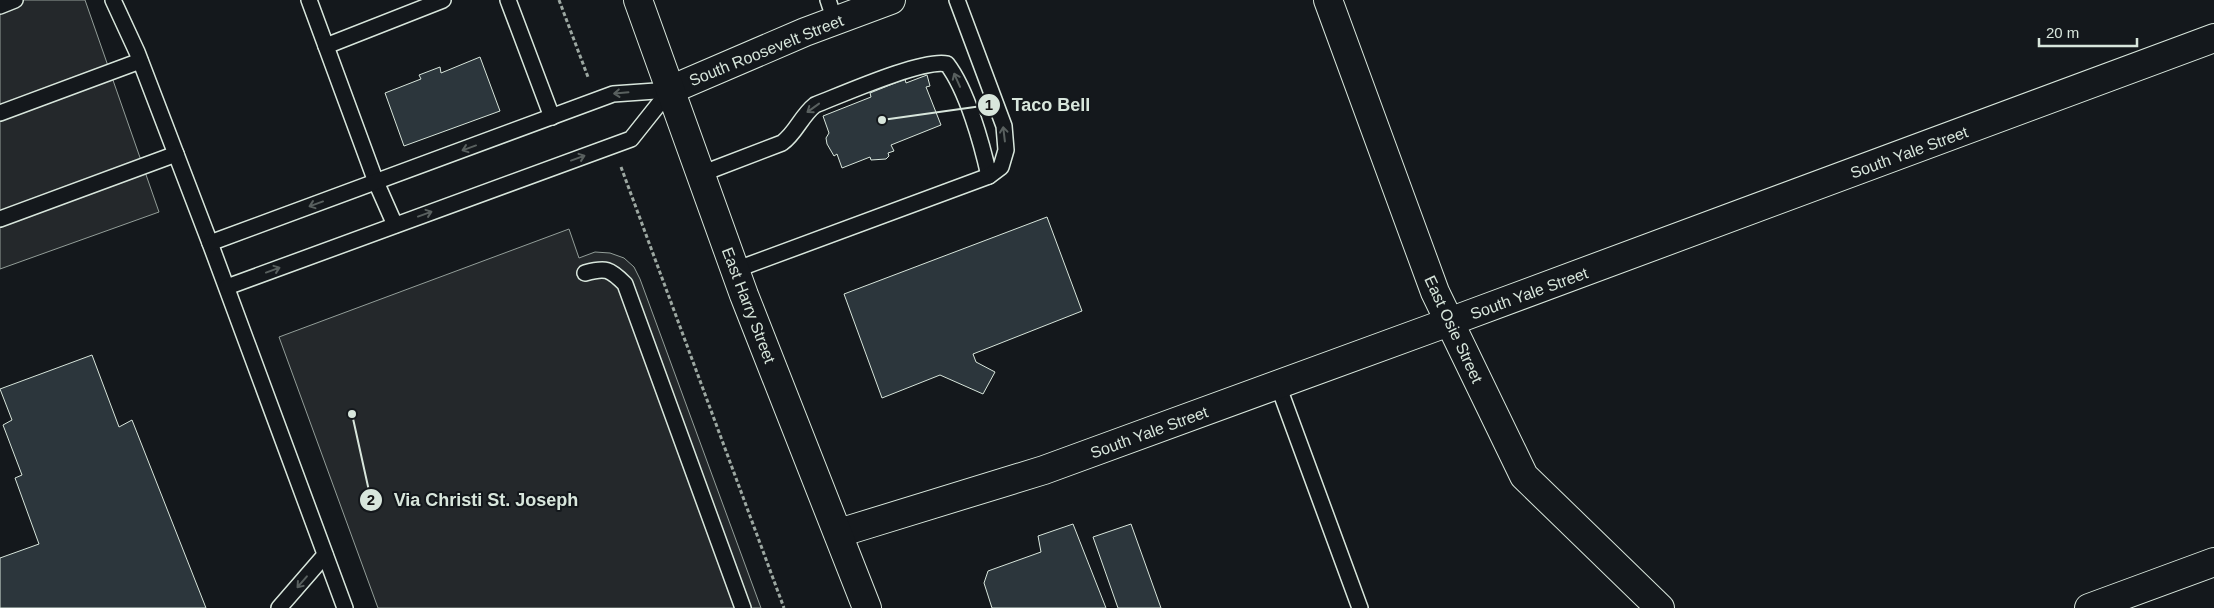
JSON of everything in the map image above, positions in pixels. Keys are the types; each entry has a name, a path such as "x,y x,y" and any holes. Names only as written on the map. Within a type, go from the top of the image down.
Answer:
{"street":[{"name":"East Harry Street","path":"638,0 735,270 867,608"},
{"name":"South Roosevelt Street","path":"670,90 831,10 891,0"},
{"name":"East Osie Street","path":"1328,0 1435,292 1524,476 1660,608"},
{"name":"South Yale Street","path":"839,533 1044,470 2214,38"},
{"path":"2089,608 2214,562"}],"lane":[{"path":"0,6 15,0"},
{"path":"113,0 140,61 227,287 345,608"},
{"path":"309,0 376,182 395,225"},
{"path":"326,46 443,0"},
{"path":"508,0 552,117"},
{"path":"735,270 989,176 1001,167 1006,150 1004,126 957,0"},
{"path":"0,113 140,61"},
{"path":"701,174 782,143 790,137 807,111 814,105 912,68 938,62 947,64 959,86 984,152 989,176"},
{"path":"210,243 613,94 670,90"},
{"path":"227,287 631,139 670,90"},
{"path":"0,220 176,154"},
{"path":"585,273 602,268 614,272 624,284 743,608"},
{"path":"1278,385 1360,608"},
{"path":"280,608 325,555"}],"path":[{"path":"559,0 597,101"},
{"path":"614,146 784,608"}],"shaded area":[{"path":"15,0 85,0 159,212 0,269 0,6"},
{"path":"569,229 579,258 595,252 610,253 624,258 634,267 761,608 378,608 279,337"}],"building":[{"path":"480,57 500,111 404,146 385,93 421,79 419,75 440,67 441,73"},
{"path":"927,75 930,86 926,87 941,125 891,145 894,151 888,153 889,156 886,159 871,160 870,157 842,168 837,154 834,156 827,144 826,138 829,133 823,116 871,97 870,93 905,79 906,83"},
{"path":"1047,217 1082,311 973,354 976,362 995,372 983,394 940,375 882,398 844,294"},
{"path":"92,355 119,427 132,420 206,608 0,608 0,558 39,544 15,478 22,475 3,425 12,420 0,389"},
{"path":"1073,524 1106,608 992,608 984,583 988,571 1041,552 1038,536"},
{"path":"1131,524 1161,608 1118,608 1093,537"}],"place":[{"name":"Taco Bell","path":"882,120"},
{"name":"Via Christi St. Joseph","path":"352,414"}]}
